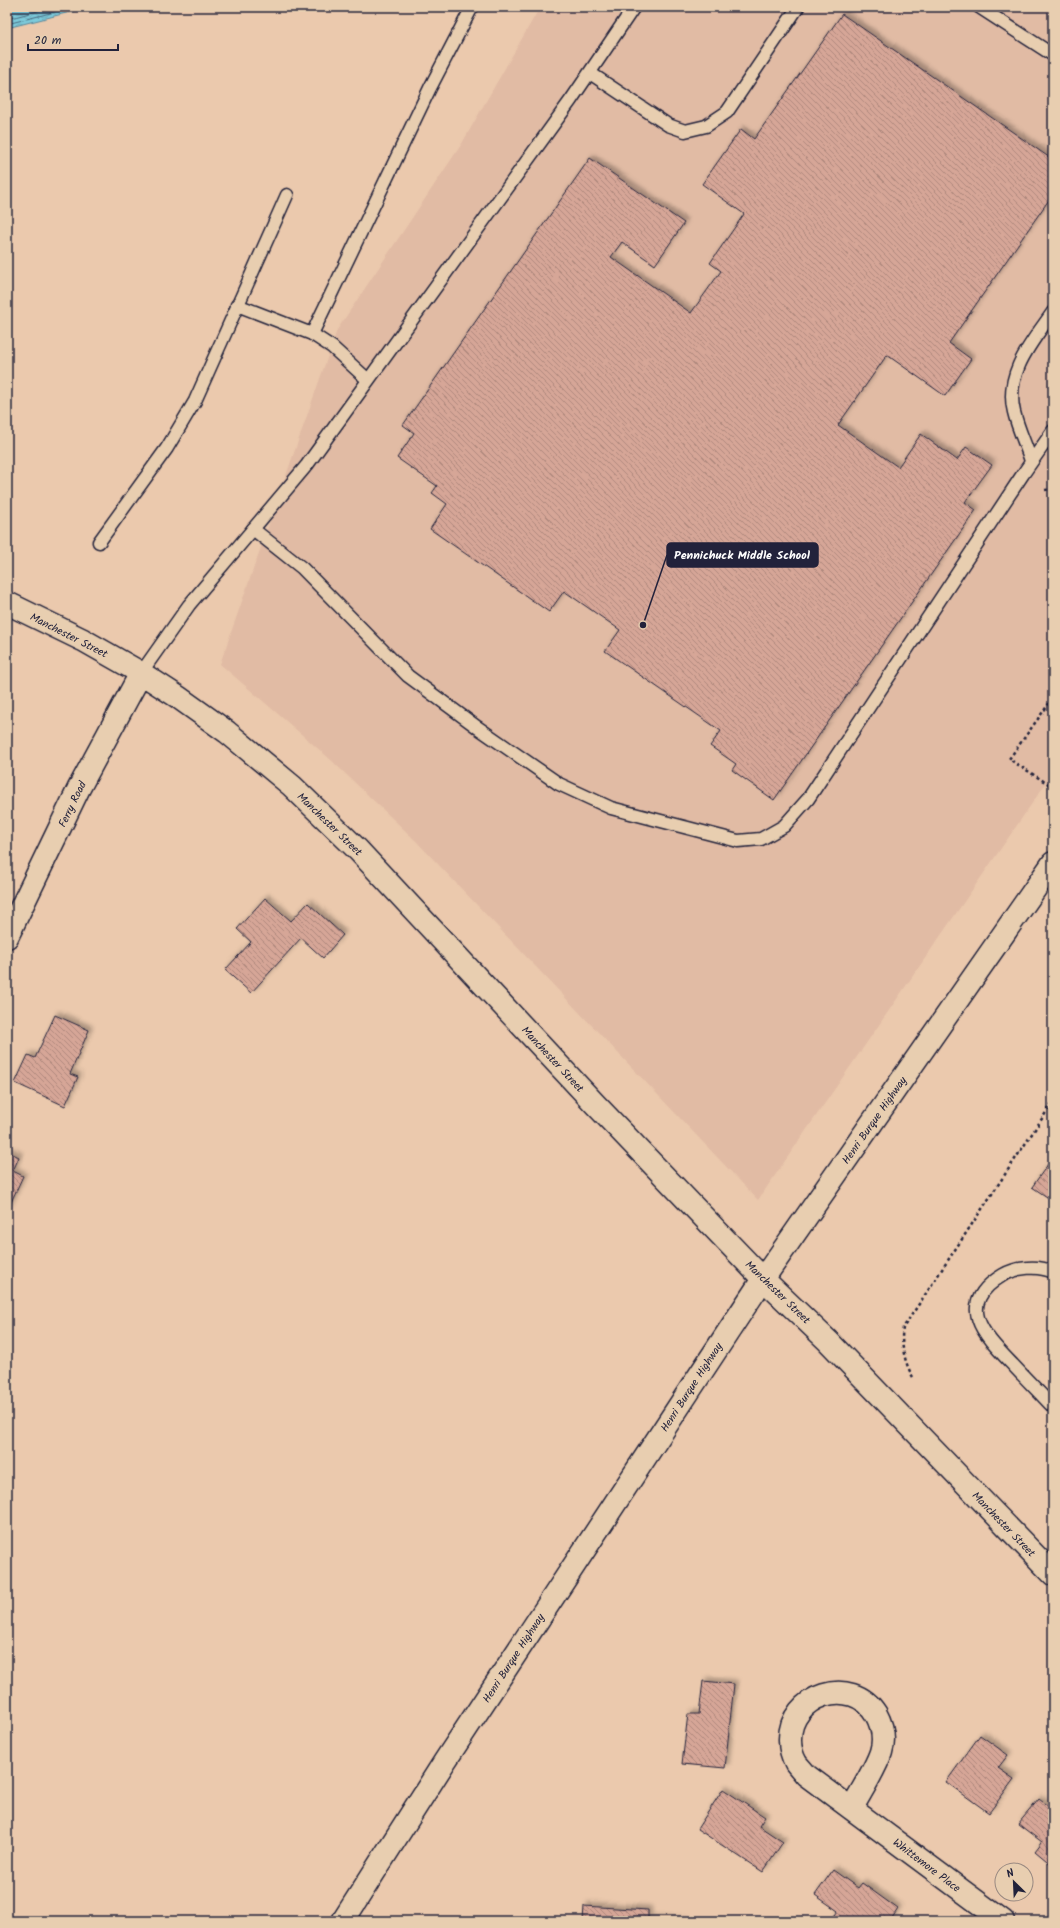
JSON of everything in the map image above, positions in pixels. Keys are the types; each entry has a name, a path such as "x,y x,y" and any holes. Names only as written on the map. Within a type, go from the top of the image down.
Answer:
{"street":[{"name":"Manchester Street","path":"7,603 83,640 141,673 227,732 292,786 358,850 595,1104 763,1279 828,1341 1053,1574"},
{"name":"Ferry Road","path":"7,937 79,788 141,673"},
{"name":"Henri Burque Highway","path":"343,1921 445,1760 763,1279 1053,863"},
{"name":"Whittemore Place","path":"852,1808 881,1752 883,1737 880,1721 872,1708 860,1698 845,1693 830,1692 815,1697 803,1706 794,1719 790,1734 790,1749 796,1763 806,1774 1003,1921"}],"lane":[{"path":"312,334 430,88 472,7"},
{"path":"141,673 189,605 307,464 590,73 634,7"},
{"path":"590,73 668,125 685,131 706,126 727,112 798,7"},
{"path":"978,7 1053,55"},
{"path":"99,542 167,448 195,401 287,195"},
{"path":"237,305 312,334 332,347 368,380"},
{"path":"1031,462 1013,411 1012,388 1016,368 1053,312"},
{"path":"253,530 302,568 408,676 477,728 559,784 612,808 738,841 761,839 784,826 808,800 1053,431"},
{"path":"1053,1272 1045,1268 1025,1268 1009,1272 994,1281 982,1294 976,1309 980,1326 988,1340 1053,1407"}],"path":[{"path":"1045,490 1053,489"},
{"path":"1053,698 1008,759 1053,787"},
{"path":"913,1377 908,1368 902,1334 903,1328 1053,1102"}],"shaded area":[{"path":"540,7 1053,7 1053,773 758,1200 416,841 330,759 220,664 337,330 461,145"}],"water":[{"path":"7,7 90,7 7,28"}],"building":[{"path":"842,14 1053,160 1053,194 949,343 971,359 945,396 887,355 838,425 898,467 921,434 957,460 966,447 992,465 965,502 976,510 774,800 732,770 736,764 710,746 721,731 605,651 620,630 564,591 549,612 430,529 447,504 432,493 437,486 397,458 414,433 403,425 590,158 684,223 655,265 622,242 611,257 691,313 721,271 710,263 744,214 702,184 741,129 754,139"},
{"path":"265,898 291,921 308,903 343,935 323,958 301,938 251,993 225,970 251,942 237,929"},
{"path":"55,1015 89,1030 70,1074 78,1077 65,1106 15,1083 28,1055 35,1058"},
{"path":"7,1151 19,1157 13,1171 23,1176 7,1211"},
{"path":"1053,1157 1053,1201 1032,1187"},
{"path":"703,1681 734,1684 725,1768 682,1764 688,1714 699,1714"},
{"path":"980,1735 1008,1755 998,1768 1014,1779 989,1813 946,1782"},
{"path":"723,1789 765,1817 759,1826 783,1842 763,1872 697,1829"},
{"path":"1039,1799 1053,1810 1053,1866 1035,1851 1042,1842 1018,1824"},
{"path":"833,1870 858,1888 862,1883 898,1909 890,1921 835,1921 832,1919 838,1911 815,1895"},
{"path":"584,1906 648,1910 648,1919 686,1921 583,1921"}],"place":[{"name":"Pennichuck Middle School","path":"643,625"}]}
